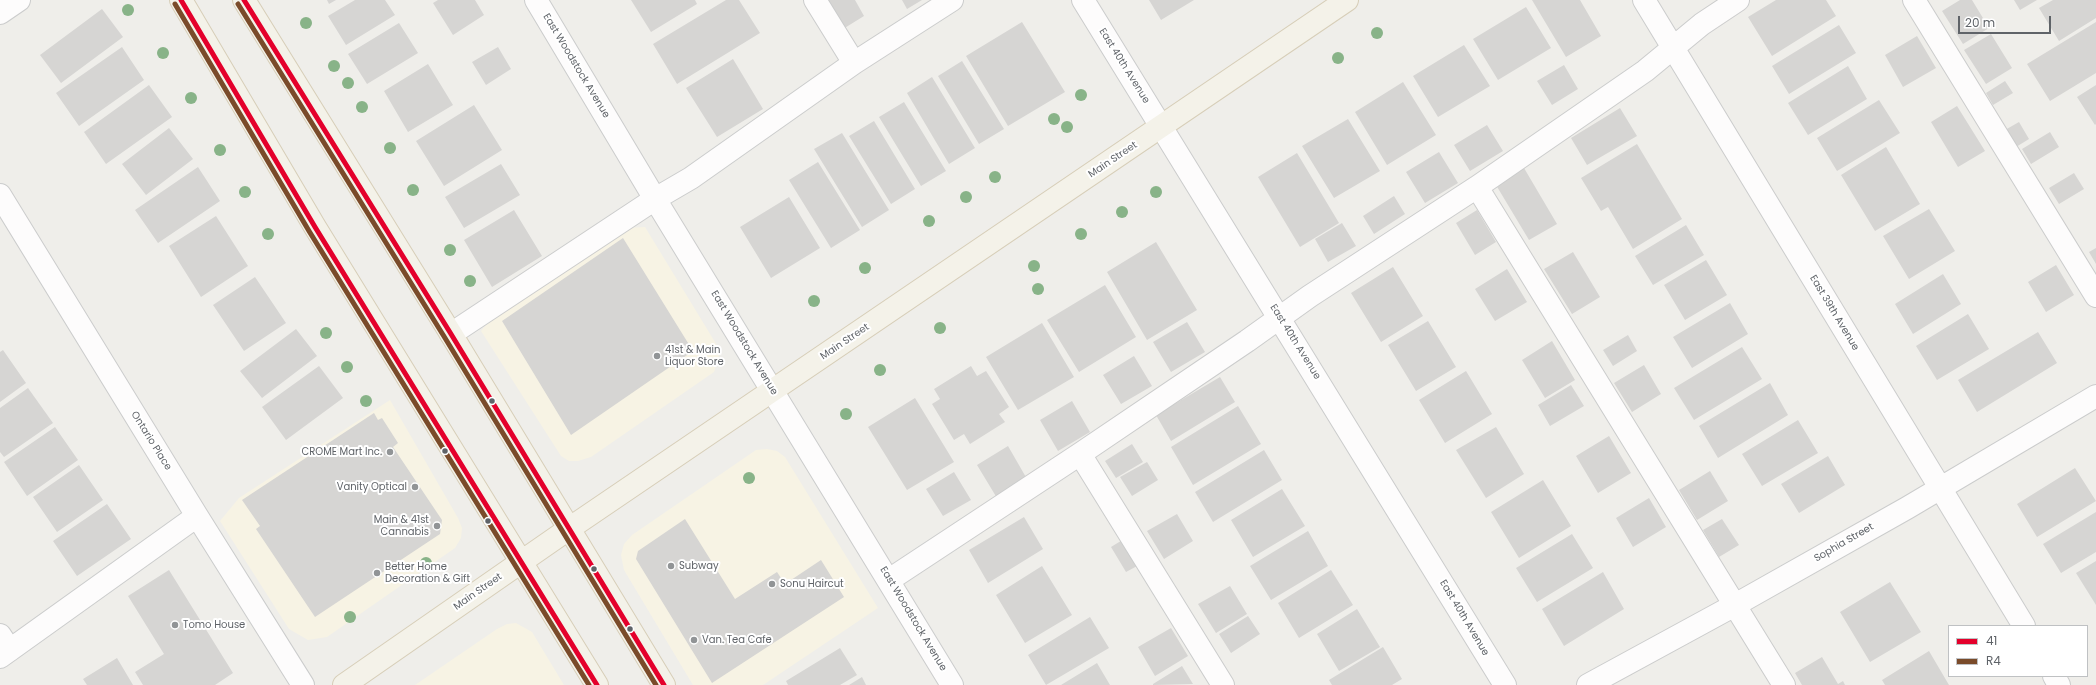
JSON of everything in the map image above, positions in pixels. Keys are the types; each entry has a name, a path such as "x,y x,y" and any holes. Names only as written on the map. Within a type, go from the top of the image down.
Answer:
{"main road":[{"path":"181,0 315,227 597,685"},
{"path":"244,0 570,528 664,685"},
{"name":"Main Street","path":"344,685 570,528 1347,0"}],"street":[{"path":"0,13 19,0"},
{"name":"East Woodstock Avenue","path":"536,0 655,199 952,685"},
{"path":"815,0 854,63"},
{"path":"451,334 655,199 691,178 854,63 952,0"},
{"name":"East 40th Avenue","path":"1083,0 1505,685"},
{"name":"East 39th Avenue","path":"1644,0 2023,625"},
{"path":"889,580 1080,454 1279,317 1477,186 1645,71 1702,24 1738,0"},
{"path":"1914,0 2096,296"},
{"path":"1477,186 1784,685"},
{"name":"Ontario Place","path":"0,195 196,516 303,685"},
{"name":"Sophia Street","path":"1588,685 1735,605 1940,488 2096,396"},
{"path":"1080,454 1223,685"},
{"path":"3,647 196,516"}],"shaded area":[{"path":"645,227 718,347 719,358 714,372 591,457 578,461 569,461 561,456 481,331 491,319 626,228"},
{"path":"390,400 458,518 462,528 461,538 455,548 327,637 308,640 289,629 220,521 239,498"},
{"path":"767,449 777,451 785,457 878,608 763,685 693,685 624,570 621,555 624,544 632,535 756,450"},
{"path":"516,623 532,632 564,685 415,685 497,629 507,624"}],"building":[{"path":"327,0 336,0 329,4"},
{"path":"355,0 385,0 395,15 346,45 328,16"},
{"path":"438,0 475,0 484,15 453,35 433,3"},
{"path":"631,0 695,0 697,4 651,32"},
{"path":"726,0 739,0 760,33 677,84 653,44"},
{"path":"826,0 855,0 864,16 843,29"},
{"path":"902,0 922,0 907,9"},
{"path":"1149,0 1194,0 1161,20"},
{"path":"1532,0 1580,0 1601,36 1566,57"},
{"path":"1776,0 1826,0 1836,16 1772,56 1748,17"},
{"path":"1960,0 1972,0 1989,28 1963,44 1942,11"},
{"path":"2014,0 2037,0 2020,10"},
{"path":"2053,0 2096,0 2096,18 2059,41 2039,8"},
{"path":"1526,7 1551,48 1498,80 1473,39"},
{"path":"102,9 123,37 61,83 40,55"},
{"path":"1022,22 1065,92 1008,126 966,56"},
{"path":"2096,22 2096,73 2050,101 2027,64"},
{"path":"399,23 418,53 367,84 348,54"},
{"path":"1839,25 1856,53 1789,94 1772,66"},
{"path":"1991,34 2012,68 1986,84 1964,50"},
{"path":"1917,36 1936,68 1903,87 1885,55"},
{"path":"1464,45 1490,86 1438,117 1413,76"},
{"path":"122,47 144,80 79,126 56,93"},
{"path":"498,47 511,69 486,85 472,62"},
{"path":"733,59 763,109 717,137 686,88"},
{"path":"962,61 1004,129 979,144 938,76"},
{"path":"428,64 453,105 408,132 384,91"},
{"path":"1564,65 1578,89 1552,105 1537,81"},
{"path":"1848,66 1867,99 1808,135 1788,103"},
{"path":"932,77 975,148 949,164 907,93"},
{"path":"2005,81 2013,93 1993,105 1986,93"},
{"path":"1403,82 1436,135 1387,165 1355,112"},
{"path":"149,85 172,117 106,164 84,132"},
{"path":"2096,85 2096,124 2095,125 2077,97"},
{"path":"1879,100 1900,133 1837,171 1817,138"},
{"path":"904,102 946,171 921,186 879,117"},
{"path":"474,105 502,150 444,186 416,141"},
{"path":"1957,106 1985,151 1958,167 1931,122"},
{"path":"1620,108 1637,136 1587,165 1571,138"},
{"path":"1348,119 1380,171 1334,198 1302,146"},
{"path":"874,121 915,189 891,204 849,136"},
{"path":"2019,122 2029,139 2016,147 2005,130"},
{"path":"1487,125 1503,151 1470,171 1454,145"},
{"path":"169,128 193,159 146,195 122,164"},
{"path":"2050,132 2059,147 2031,164 2022,149"},
{"path":"842,133 889,210 862,227 814,149"},
{"path":"1637,144 1682,219 1633,249 1608,207 1601,211 1581,178"},
{"path":"1886,147 1920,204 1875,231 1841,175"},
{"path":"1439,152 1458,183 1425,203 1406,172"},
{"path":"1297,153 1339,223 1300,247 1258,177"},
{"path":"818,162 860,230 831,248 789,180"},
{"path":"501,164 520,195 464,228 445,197"},
{"path":"198,167 220,201 158,243 135,210"},
{"path":"1524,168 1557,224 1529,240 1496,185"},
{"path":"2074,173 2084,189 2059,204 2049,188"},
{"path":"1394,196 1405,214 1374,234 1363,216"},
{"path":"789,197 820,248 771,278 740,227"},
{"path":"1929,209 1955,251 1909,279 1883,236"},
{"path":"514,210 542,256 492,287 464,240"},
{"path":"1477,210 1496,242 1475,255 1456,223"},
{"path":"216,216 248,266 201,297 169,246"},
{"path":"1342,223 1356,246 1328,262 1315,239"},
{"path":"1686,225 1704,255 1653,285 1635,256"},
{"path":"623,238 693,351 571,435 502,321"},
{"path":"1156,242 1197,310 1147,340 1107,272"},
{"path":"2096,248 2096,264 2089,252"},
{"path":"1573,252 1600,297 1572,314 1544,269"},
{"path":"1706,260 1727,295 1685,320 1664,285"},
{"path":"2056,265 2074,295 2046,312 2028,282"},
{"path":"1393,267 1423,316 1381,342 1351,293"},
{"path":"1507,269 1527,302 1495,321 1475,289"},
{"path":"1943,274 1961,304 1913,334 1895,304"},
{"path":"255,277 286,323 244,351 213,305"},
{"path":"1105,285 1136,337 1079,372 1047,320"},
{"path":"1730,303 1748,334 1692,368 1673,337"},
{"path":"1968,314 1989,349 1937,380 1916,346"},
{"path":"1428,321 1456,367 1416,391 1388,345"},
{"path":"1187,322 1205,352 1171,372 1153,342"},
{"path":"1042,323 1074,377 1018,410 986,357"},
{"path":"296,329 317,356 262,398 240,371"},
{"path":"2038,332 2057,363 1977,412 1958,380"},
{"path":"1628,335 1637,351 1613,366 1603,350"},
{"path":"1552,341 1575,380 1545,398 1522,360"},
{"path":"1742,347 1762,379 1694,420 1674,388"},
{"path":"3,350 26,383 0,402 0,352"},
{"path":"1134,356 1152,386 1121,404 1103,375"},
{"path":"1644,365 1661,394 1632,412 1614,383"},
{"path":"319,366 343,398 286,440 262,407"},
{"path":"971,366 977,376 986,371 1009,407 999,414 1005,422 970,444 964,434 954,440 932,404 940,399 934,389"},
{"path":"1466,371 1492,414 1445,443 1419,400"},
{"path":"1220,377 1235,402 1171,441 1156,415"},
{"path":"1770,383 1788,415 1718,458 1699,426"},
{"path":"1571,385 1584,406 1550,426 1538,405"},
{"path":"28,388 53,423 4,457 0,452 0,408"},
{"path":"915,398 954,462 907,490 868,427"},
{"path":"1072,401 1090,432 1058,451 1040,420"},
{"path":"1238,406 1261,444 1193,485 1171,447"},
{"path":"374,413 378,420 382,418 398,443 393,447 442,520 440,534 315,617 256,529 260,526 242,500"},
{"path":"1798,420 1818,453 1762,486 1742,454"},
{"path":"55,427 78,460 27,496 4,462"},
{"path":"1496,427 1524,474 1486,498 1456,450"},
{"path":"1609,436 1631,473 1598,493 1576,456"},
{"path":"1132,444 1143,462 1116,478 1105,461"},
{"path":"1008,446 1027,479 997,498 977,465"},
{"path":"1264,450 1282,480 1213,522 1195,492"},
{"path":"1828,456 1845,485 1799,513 1781,484"},
{"path":"1147,462 1158,480 1132,496 1120,477"},
{"path":"79,465 103,500 57,532 33,497"},
{"path":"2075,468 2096,501 2037,537 2017,504"},
{"path":"1710,471 1728,501 1697,520 1679,490"},
{"path":"954,472 971,500 943,516 926,489"},
{"path":"1543,480 1571,526 1519,558 1491,512"},
{"path":"1282,489 1305,526 1253,557 1231,520"},
{"path":"1649,498 1666,527 1633,547 1616,518"},
{"path":"107,504 131,539 77,576 53,541"},
{"path":"2096,512 2096,552 2061,573 2043,544"},
{"path":"1177,514 1193,541 1164,559 1147,531"},
{"path":"1024,517 1043,549 988,583 969,550"},
{"path":"685,519 735,599 777,572 785,584 821,560 844,597 712,683 636,559 638,551"},
{"path":"1722,519 1739,545 1719,557 1703,530"},
{"path":"1308,531 1328,566 1271,600 1250,566"},
{"path":"1572,534 1593,568 1537,602 1516,568"},
{"path":"1124,539 1139,565 1126,572 1111,547"},
{"path":"2096,561 2096,605 2076,573"},
{"path":"1042,566 1072,615 1025,643 996,595"},
{"name":"Tomo House","path":"169,570 233,673 215,685 143,685 135,672 164,654 128,596"},
{"path":"1331,570 1353,605 1299,638 1278,603"},
{"path":"1603,572 1624,609 1564,646 1542,609"},
{"path":"1890,582 1921,632 1870,662 1840,612"},
{"path":"1230,586 1247,614 1216,633 1198,604"},
{"path":"1357,609 1380,647 1339,671 1317,634"},
{"path":"1248,616 1260,634 1231,653 1219,634"},
{"path":"1090,617 1109,648 1046,685 1028,655"},
{"path":"1171,628 1188,656 1155,676 1138,647"},
{"path":"1383,647 1402,679 1392,685 1332,685 1329,680"},
{"path":"840,648 857,675 840,685 788,685 786,681"},
{"path":"1929,651 1949,685 1885,685 1882,680"},
{"path":"1822,657 1838,684 1843,681 1845,685 1802,685 1795,673"},
{"path":"117,658 133,685 87,685 83,679"},
{"path":"1097,663 1110,685 1061,685"},
{"path":"1182,666 1193,684 1153,685 1153,684"},
{"path":"862,677 866,685 849,685"}],"transit line":[{"name":"41","path":"181,0 315,227 597,685"},
{"name":"41","path":"244,0 451,334 664,685"},
{"name":"R4","path":"175,4 309,231 589,685"},
{"name":"R4","path":"238,4 445,338 656,685"}],"place":[{"name":"41st & Main Liquor Store","path":"657,356"},
{"name":"CROME Mart Inc.","path":"390,452"},
{"name":"Vanity Optical","path":"415,487"},
{"name":"Main & 41st Cannabis","path":"437,526"},
{"name":"Subway","path":"671,566"},
{"name":"Better Home Decoration & Gift","path":"377,573"},
{"name":"Sonu Haircut","path":"772,584"},
{"name":"Tomo House","path":"175,625"},
{"name":"Van. Tea Cafe","path":"694,640"}]}
